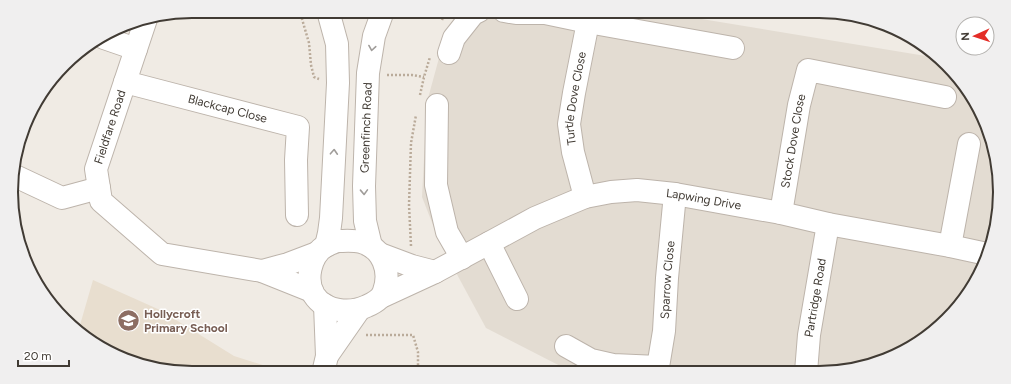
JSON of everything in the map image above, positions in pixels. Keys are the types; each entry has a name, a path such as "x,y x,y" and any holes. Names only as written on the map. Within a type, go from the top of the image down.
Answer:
{"street":[{"path":"330,18 337,44 338,83 330,233 321,250 312,262 310,272 310,284 319,298 336,309 346,311 359,310 383,296 387,273 384,261 375,250"},
{"name":"Greenfinch Road","path":"375,250 365,221 364,186 368,74 374,36 380,18"},
{"path":"449,53 454,38 470,18"},
{"path":"569,18 733,48"},
{"name":"Turtle Dove Close","path":"585,196 573,152 569,124 588,22"},
{"name":"Fieldfare Road","path":"144,25 96,169 101,201 162,254 262,271 319,298"},
{"path":"108,39 136,49"},
{"name":"Stock Dove Close","path":"781,213 799,105 808,70 945,97"},
{"name":"Blackcap Close","path":"125,82 298,127 296,160 297,215"},
{"path":"437,105 436,185 447,232 462,258"},
{"path":"950,246 969,144"},
{"path":"18,177 62,198 99,188"},
{"name":"Lapwing Drive","path":"383,296 435,272 535,218 585,196 637,190 675,194 781,213 828,224 982,253"},
{"name":"Sparrow Close","path":"658,366 664,331 667,271 675,194"},
{"name":"Partridge Road","path":"806,366 809,335 828,224"},
{"path":"321,250 337,242 360,241 375,250 412,266 435,272"},
{"path":"489,244 517,299"},
{"name":"Fieldfare Road","path":"262,271 288,264 321,250"},
{"path":"319,298 325,365"},
{"path":"325,365 359,310"},
{"name":"Sparrow Close","path":"566,346 591,360 613,364 643,366"}],"path":[{"path":"360,335 413,335 418,352 418,366"}],"shaded area":[{"path":"459,18 695,18 928,56 950,77 964,95 980,125 984,136 992,169 993,203 990,226 984,248 980,259 964,289 950,307 934,323 906,343 875,357 853,363 830,366 560,366 486,328 440,243 422,197 427,102 439,58"},
{"name":"Hollycroft Primary School","path":"93,280 160,310 234,356 266,366 181,366 158,363 125,353 95,337 80,325"}],"place":[{"name":"Hollycroft Primary School","path":"129,321"}]}
